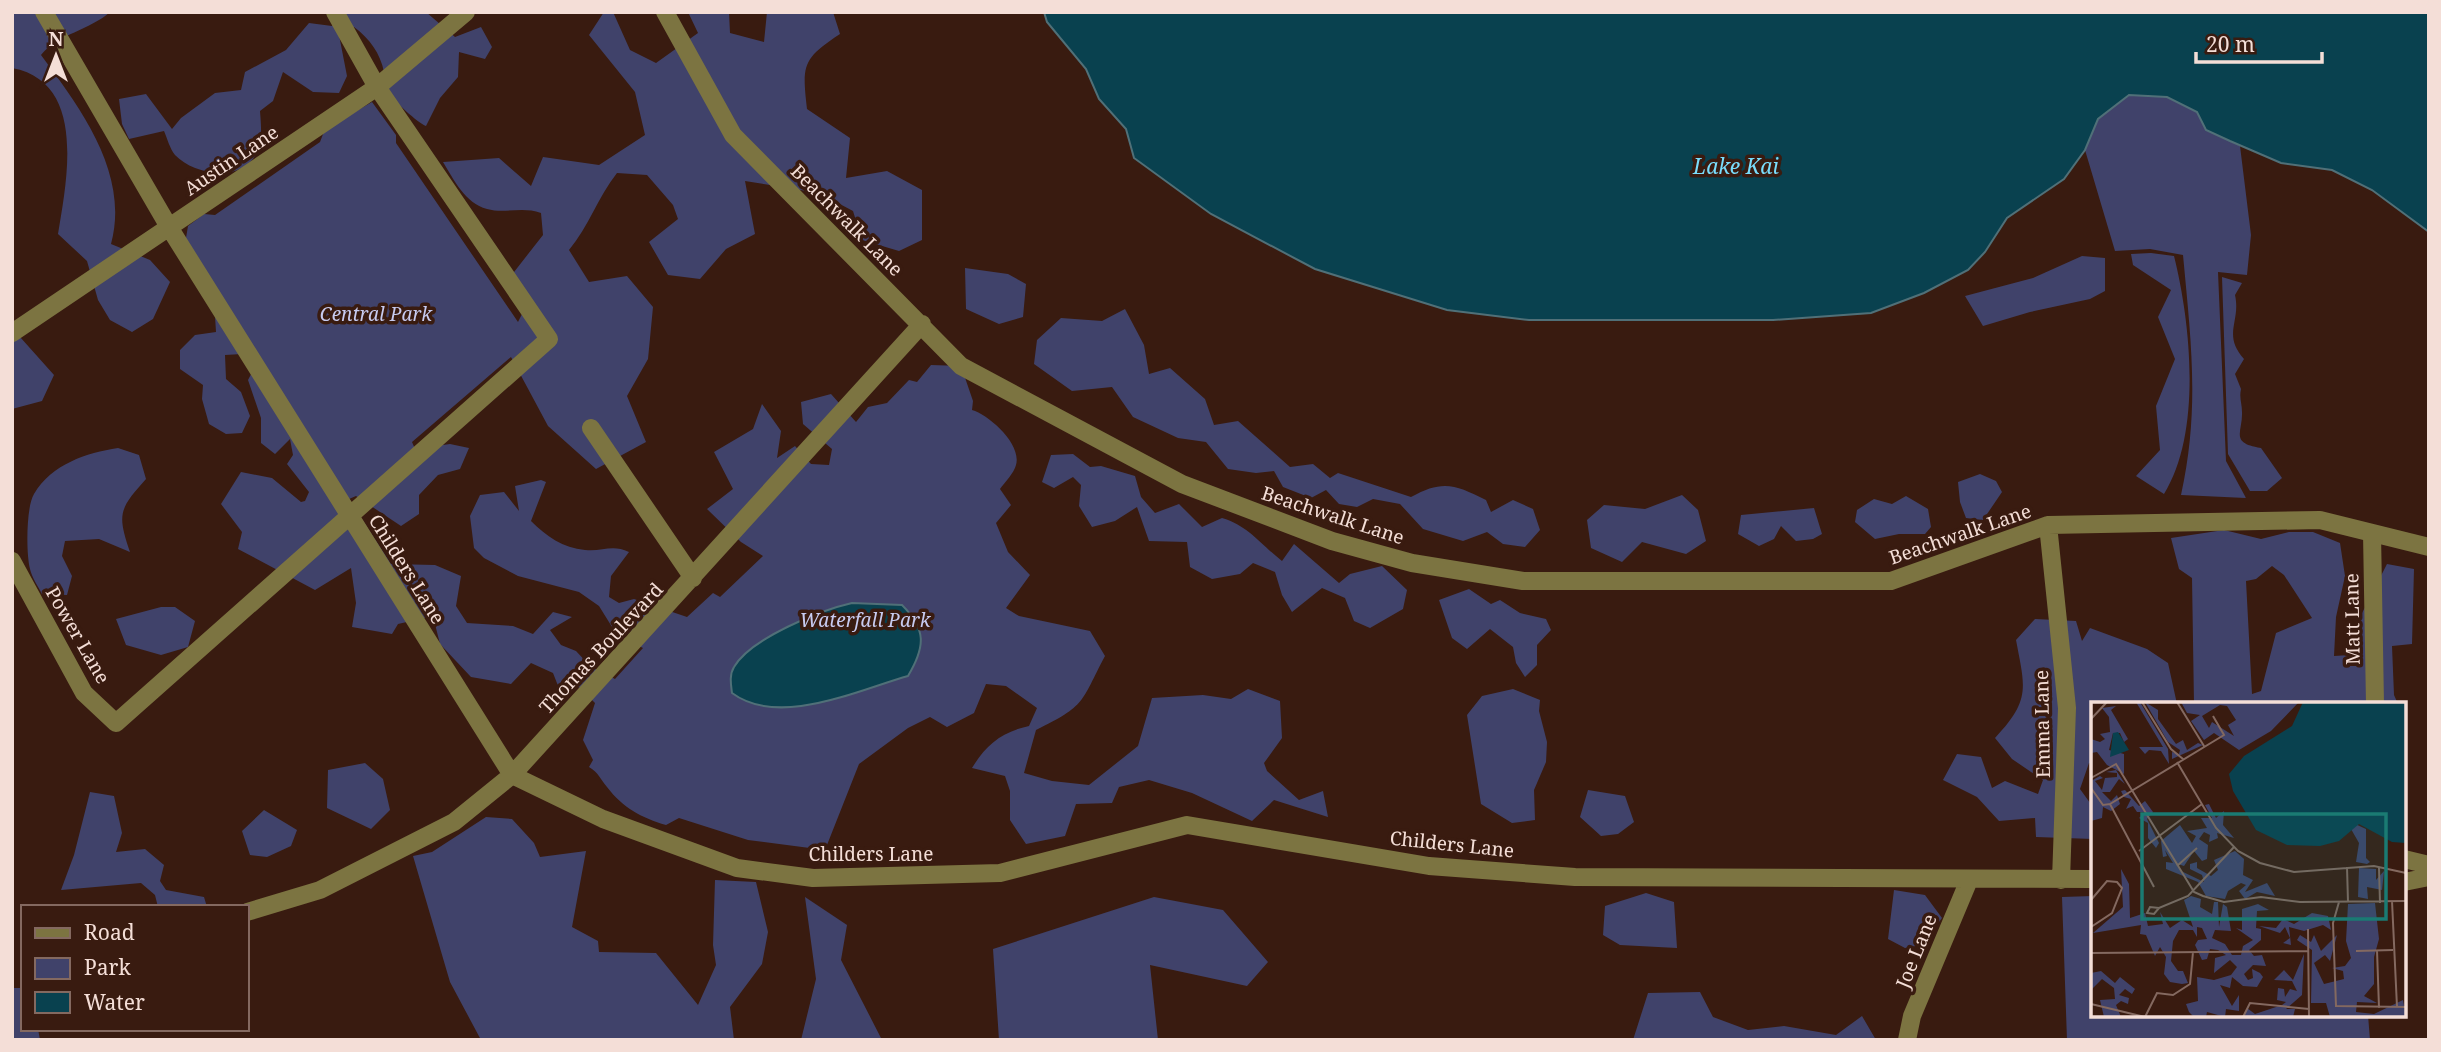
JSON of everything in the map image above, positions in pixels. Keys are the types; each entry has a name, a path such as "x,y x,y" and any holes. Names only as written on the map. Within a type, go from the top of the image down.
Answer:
{"street":[{"name":"Childers Lane","path":"44,12 169,227 512,775 603,819 737,868 813,878 1000,873 1187,825 1429,866 1575,877 2091,879"},
{"path":"335,12 377,87 549,339 350,518"},
{"name":"Austin Lane","path":"12,333 377,87 466,12"},
{"name":"Beachwalk Lane","path":"665,12 733,135 961,366 1182,484 1332,541 1412,563 1522,581 1891,581 2048,525 2320,520 2429,547"},
{"name":"Thomas Boulevard","path":"248,912 320,890 442,828 512,775 922,324"},
{"path":"591,428 693,578"},
{"name":"Power Lane","path":"12,561 84,693 116,723 350,518"},
{"name":"Emma Lane","path":"2048,525 2067,708 2061,880"},
{"name":"Matt Lane","path":"2372,533 2375,702"},
{"path":"2406,859 2429,865"},
{"path":"2406,882 2429,877"},
{"name":"Joe Lane","path":"1907,1040 1912,1016 1969,880"}],"green space":[{"path":"12,12 110,12 56,42 41,55 86,120 108,168 114,193 115,218 111,244 150,260 170,282 153,319 132,332 110,320 98,300 87,261 58,234 67,161 62,112 52,92 36,77 12,68"},
{"path":"341,12 426,12 455,37 481,27 492,47 485,59 459,52 458,77 440,98 426,126 406,111 389,93 377,53 365,36 354,27 339,35 347,76 339,93 313,92 283,72 273,101 260,111 261,138 256,154 240,169 217,173 183,162 170,147 164,131 129,139 122,124 119,99 146,94 172,129 181,118 215,93 241,90 245,72 286,50 309,23 332,26"},
{"path":"604,12 613,12 630,50 656,63 698,33 688,12 729,12 730,33 764,42 767,12 833,12 840,34 818,50 807,64 807,109 850,138 846,178 887,171 922,190 922,240 899,251 862,240 853,211 819,193 745,181 755,234 726,249 700,279 668,275 649,242 678,219 673,205 647,175 617,173 569,250 589,282 627,276 653,307 648,359 627,396 646,442 596,469 548,426 511,357 412,442 415,449 450,444 469,448 460,469 438,475 419,495 419,514 401,526 356,496 349,499 391,564 435,565 461,576 456,606 467,623 513,626 533,634 553,612 572,617 550,630 561,645 576,651 590,666 615,679 643,648 617,635 599,606 579,592 518,576 484,558 474,548 470,516 480,495 504,492 519,511 515,486 541,480 546,482 531,521 543,532 562,544 577,549 612,548 629,552 611,576 609,597 619,603 634,599 687,617 713,593 720,597 763,556 741,542 707,509 733,489 714,452 753,429 762,404 781,431 777,458 795,446 811,464 829,465 832,449 803,424 801,402 831,394 856,422 868,407 887,403 909,380 917,382 931,365 961,366 973,401 972,410 987,418 1003,432 1017,457 1013,471 1000,489 1011,505 996,523 1008,552 1030,575 1006,608 1019,616 1090,631 1105,656 1086,693 1074,708 1036,730 1024,773 1052,781 1089,785 1138,746 1152,698 1203,695 1231,699 1248,689 1280,701 1282,738 1264,763 1267,771 1299,800 1323,791 1328,817 1274,800 1252,821 1192,793 1149,780 1119,787 1112,803 1076,804 1065,836 1026,844 1010,820 1010,791 1005,776 972,768 995,741 1010,732 1029,726 1037,708 1006,686 986,684 974,713 947,727 930,717 908,728 859,764 825,850 748,840 679,818 666,825 626,806 589,767 593,760 583,740 595,703 579,687 562,696 553,673 531,663 511,684 471,677 440,644 433,616 398,624 392,634 352,627 356,603 351,568 315,590 238,549 242,532 221,504 241,472 272,478 301,502 305,501 309,492 287,464 293,455 290,439 275,454 261,443 261,418 248,380 258,361 242,354 225,355 226,379 241,392 250,416 242,433 226,434 209,424 202,399 203,385 180,369 180,350 195,335 216,332 215,316 182,262 188,226 204,214 215,215 320,142 325,129 372,102 396,135 396,143 518,322 526,306 503,286 543,235 541,213 527,210 494,210 479,206 461,190 443,162 499,158 531,186 543,157 599,165 645,135 635,92 589,35"},
{"path":"2129,95 2166,97 2197,112 2206,130 2240,146 2251,235 2247,275 2218,272 2226,461 2246,498 2181,495 2187,464 2192,404 2191,346 2183,255 2150,249 2115,251 2085,150 2098,119"},
{"path":"2131,254 2174,256 2185,313 2190,378 2184,441 2176,469 2164,494 2136,476 2160,450 2156,406 2175,359 2158,317 2171,290 2133,265"},
{"path":"2082,256 2105,258 2105,291 2090,299 1983,326 1965,296 2033,278"},
{"path":"965,268 1008,274 1026,284 1023,317 999,324 966,309"},
{"path":"2222,277 2242,283 2235,295 2233,335 2244,359 2235,374 2241,389 2240,436 2245,443 2261,448 2282,478 2267,491 2250,491 2228,454"},
{"path":"1125,309 1144,345 1149,374 1170,368 1205,399 1214,425 1238,421 1290,467 1313,464 1330,478 1338,473 1411,497 1441,486 1458,488 1486,500 1491,512 1513,500 1533,509 1540,530 1525,547 1503,544 1487,532 1463,541 1423,529 1400,504 1373,499 1357,507 1339,504 1326,490 1311,498 1283,487 1274,471 1256,473 1228,469 1206,442 1178,438 1133,417 1112,387 1072,391 1034,364 1037,340 1061,318 1102,321"},
{"path":"12,328 54,375 42,401 12,409"},
{"path":"118,448 139,455 146,479 130,498 123,512 123,529 130,552 99,539 65,541 62,556 72,576 67,595 42,594 31,572 28,553 28,519 34,494 50,475 60,468 82,457"},
{"path":"1073,454 1090,467 1101,466 1135,476 1141,497 1155,513 1179,504 1202,527 1222,518 1231,521 1282,561 1294,544 1339,583 1350,574 1382,566 1407,590 1403,609 1370,628 1354,621 1345,598 1322,588 1292,612 1282,595 1275,572 1253,563 1240,574 1212,579 1190,567 1187,542 1149,541 1137,507 1115,521 1092,527 1079,506 1081,485 1073,477 1054,488 1042,482 1051,455"},
{"path":"1980,474 1996,481 2002,492 1983,520 1966,518 1960,502 1958,482"},
{"path":"1682,495 1698,510 1706,541 1686,554 1642,542 1622,562 1591,548 1587,520 1604,505 1645,509"},
{"path":"1906,496 1928,509 1931,527 1925,534 1899,534 1875,539 1855,522 1857,510 1874,499 1892,504"},
{"path":"1814,508 1822,534 1813,539 1796,541 1781,526 1774,539 1759,546 1738,534 1741,515"},
{"path":"2224,530 2261,539 2289,532 2313,532 2340,543 2345,576 2336,617 2334,656 2350,655 2359,619 2387,564 2414,569 2412,644 2392,646 2394,695 2397,702 2194,702 2192,578 2179,569 2171,538","holes":["2272,566 2284,575 2312,618 2276,633 2261,691 2252,694 2246,581 2256,579"]},
{"path":"1469,589 1491,604 1500,600 1520,613 1546,619 1551,630 1537,645 1537,665 1525,677 1516,663 1513,647 1490,629 1467,649 1452,638 1439,600"},
{"path":"161,607 175,607 195,621 188,647 161,655 126,645 116,619"},
{"path":"2035,619 2076,621 2082,641 2090,628 2147,649 2168,663 2177,702 2091,702 2091,764 2080,789 2091,804 2091,839 2036,837 2035,818 1999,821 1977,797 1943,780 1957,754 1981,757 1992,788 2005,781 2038,794 2043,780 2012,759 1995,738 2007,725 2020,703 2023,682 2016,640"},
{"path":"1513,689 1540,700 1539,711 1547,742 1546,762 1534,790 1535,820 1512,823 1481,804 1467,715 1482,696"},
{"path":"365,763 383,779 390,810 371,829 327,808 328,770"},
{"path":"1588,790 1625,796 1634,822 1618,834 1601,836 1580,817"},
{"path":"90,792 114,796 122,833 116,852 145,849 164,865 160,881 166,890 204,897 206,905 158,905 155,895 141,883 61,890 74,855"},
{"path":"264,810 297,830 291,846 267,857 250,855 242,831"},
{"path":"486,817 512,819 534,843 540,857 586,851 572,927 598,941 599,952 656,953 698,1005 716,965 713,945 715,880 756,882 768,932 762,964 730,1007 734,1040 481,1040 450,982 413,856 432,852"},
{"path":"1894,890 1925,895 1942,918 1921,945 1905,948 1888,939"},
{"path":"1646,893 1674,902 1677,948 1620,945 1603,935 1605,906"},
{"path":"2091,896 2091,1017 2368,1017 2370,1040 2067,1040 2062,897"},
{"path":"805,897 847,925 841,960 882,1040 801,1040 816,979"},
{"path":"1154,897 1223,910 1268,962 1247,986 1150,965 1158,1040 999,1040 993,949"},
{"path":"12,988 21,988 21,1031 38,1031 40,1040 12,1040"},
{"path":"1700,992 1713,1017 1748,1030 1784,1026 1836,1035 1862,1016 1876,1040 1633,1040 1648,993"}],"water":[{"name":"Lake Kai","path":"1044,12 2429,12 2429,232 2372,190 2332,170 2281,163 2230,141 2206,130 2197,112 2167,97 2129,95 2098,119 2085,150 2064,179 2007,218 1985,252 1968,270 1924,293 1871,313 1773,320 1529,320 1447,310 1315,269 1211,214 1134,158 1126,129 1099,99 1086,69 1047,22"},
{"path":"852,603 902,605 910,614 916,622 921,638 918,656 908,676 843,697 795,707 751,703 732,693 732,670 755,646 806,619"}],"park label":[{"name":"Central Park","path":"376,314"},
{"name":"Waterfall Park","path":"865,620"}]}
